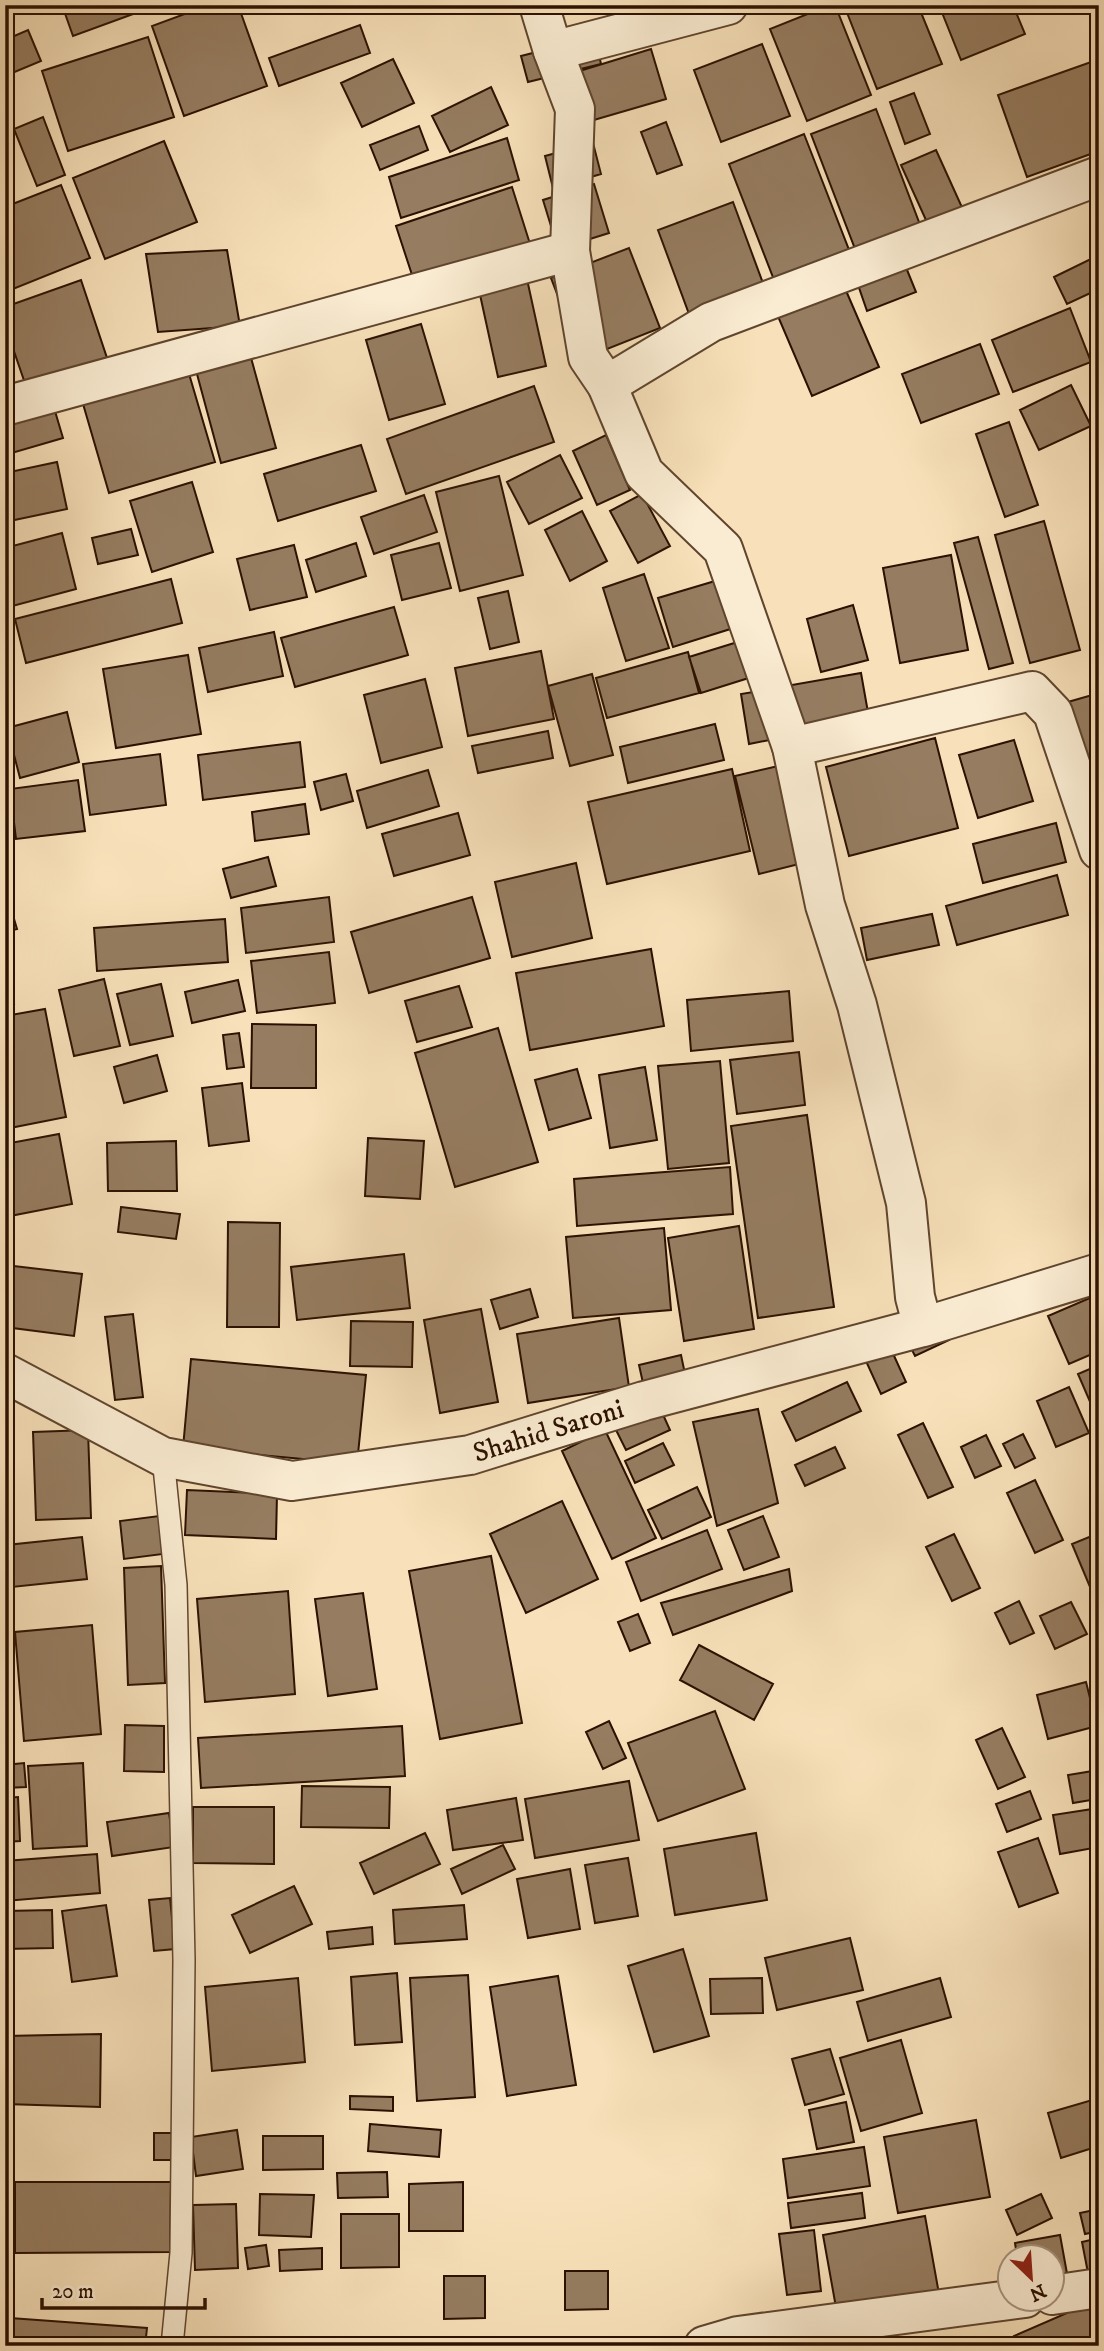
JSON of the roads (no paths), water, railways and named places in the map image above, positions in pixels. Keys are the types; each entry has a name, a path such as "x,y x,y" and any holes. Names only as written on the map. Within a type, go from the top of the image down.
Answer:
{"street":[{"path":"539,5 575,109 570,251 588,357 607,385 644,473 723,549 792,747 825,905 857,1005 906,1203 915,1297 923,1327"},
{"path":"553,51 728,5"},
{"path":"607,385 711,322 1099,176"},
{"path":"5,406 570,251"},
{"path":"792,747 1032,691 1053,713 1099,850"},
{"name":"Shahid Saroni","path":"5,1373 163,1457 292,1481 470,1455 644,1401 923,1327 1099,1273"},
{"path":"1066,2293 1099,2288"},
{"path":"704,2346 738,2336 996,2302"}],"lane":[{"path":"163,1457 176,1585 184,1960 181,2253 172,2346"}]}
